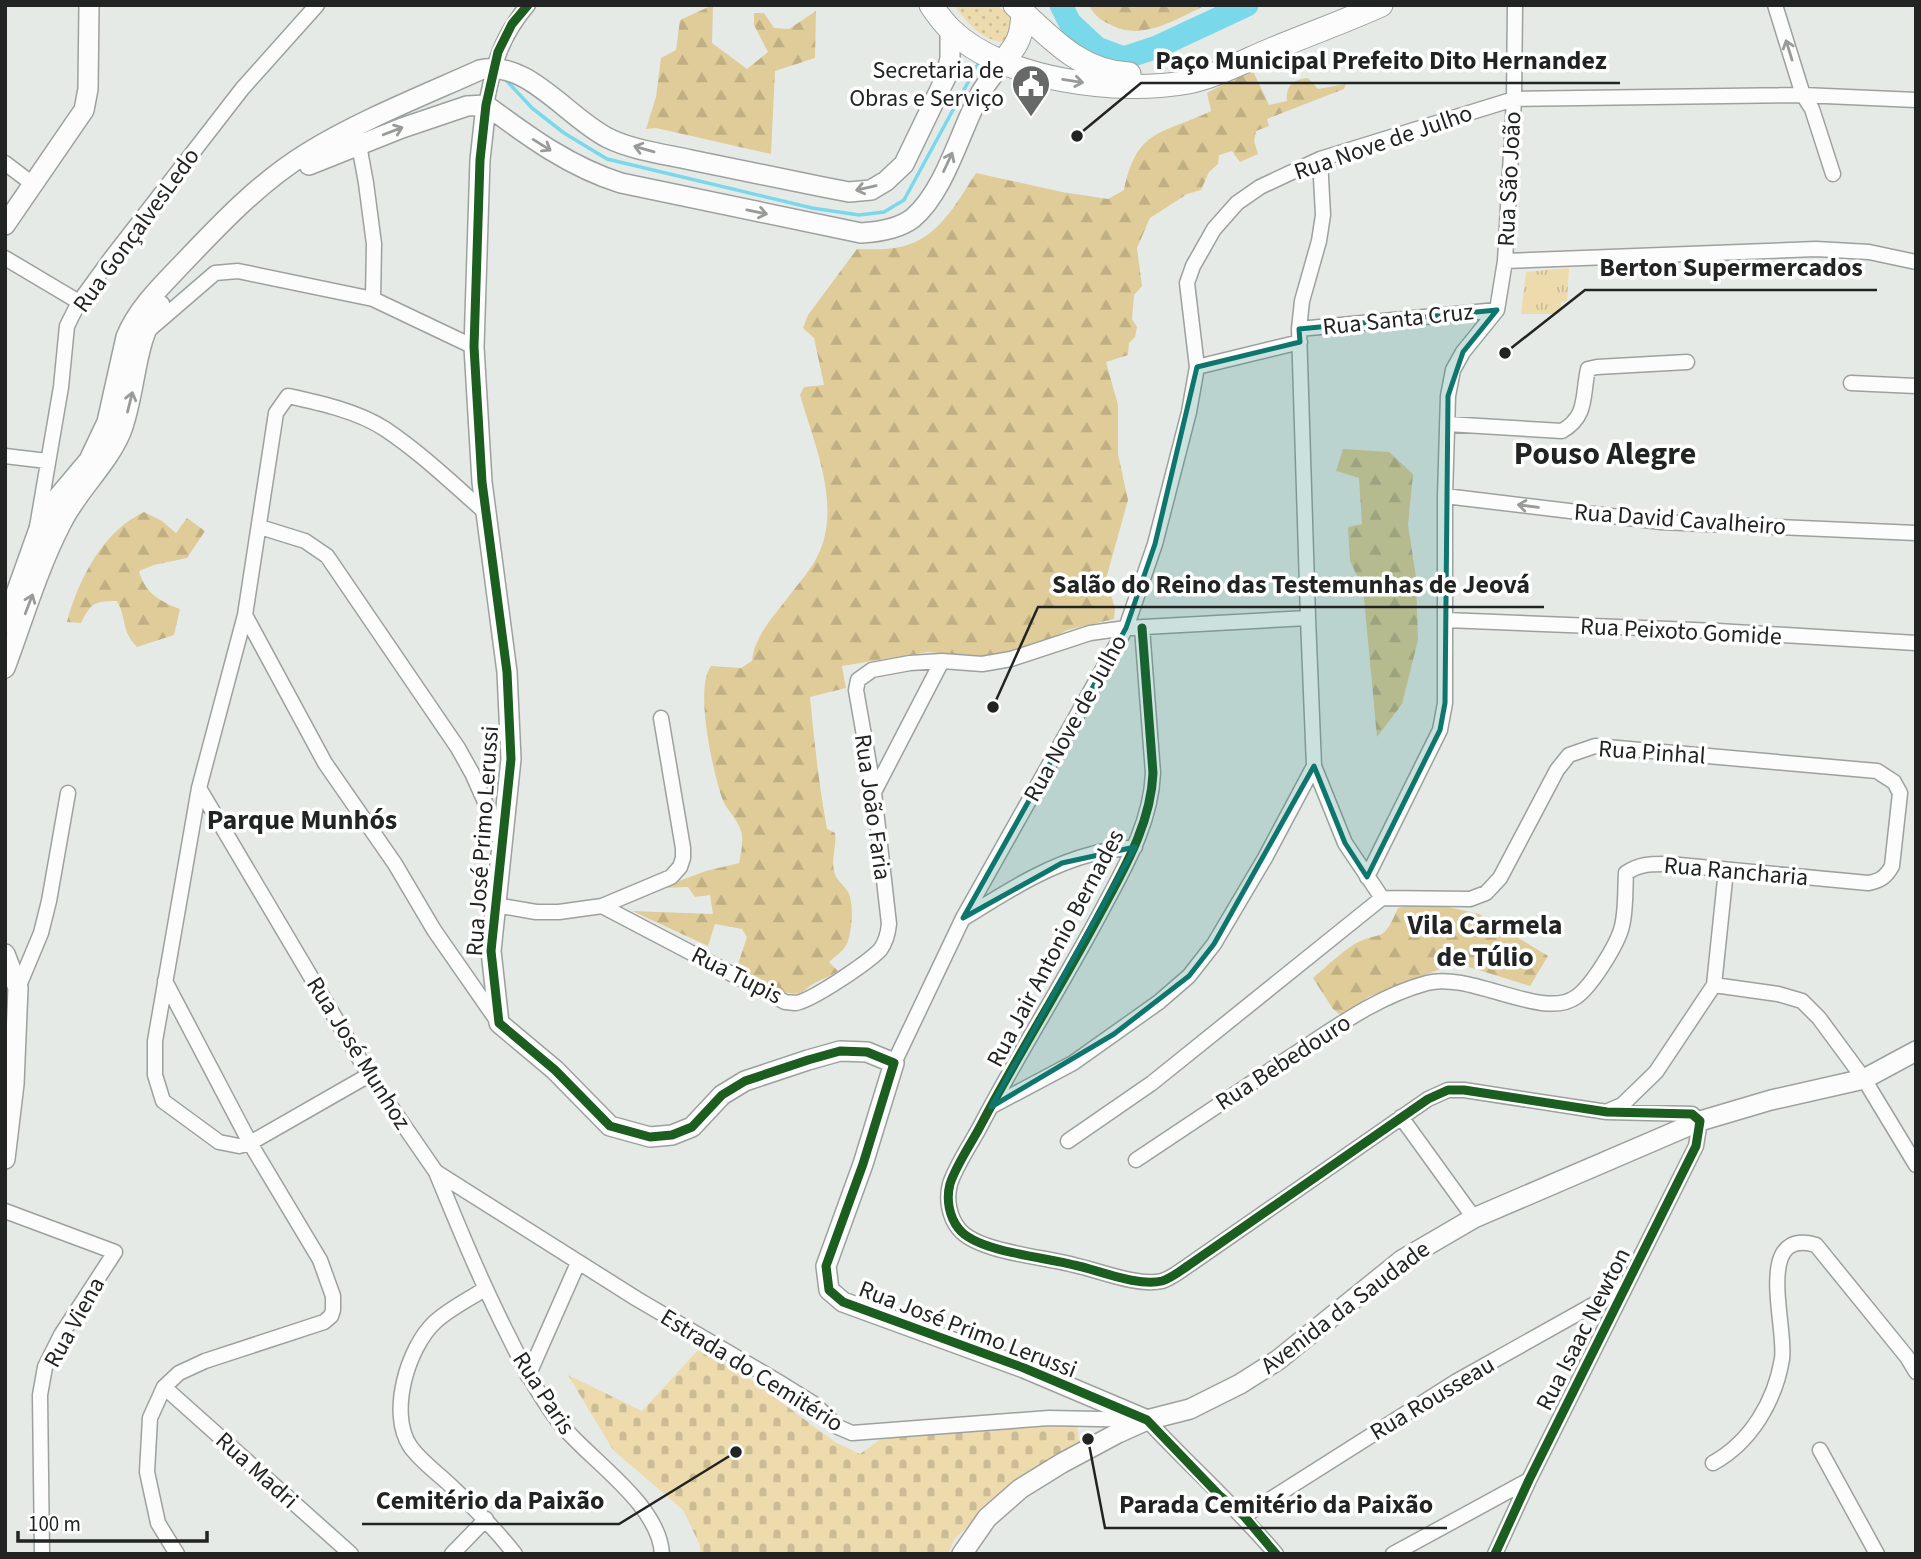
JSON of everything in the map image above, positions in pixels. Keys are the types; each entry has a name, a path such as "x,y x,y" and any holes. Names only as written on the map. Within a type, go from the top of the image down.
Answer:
{"main road":[{"path":"931,5 950,30 1002,63 1061,79 1110,87 1156,87 1192,81 1381,6"},
{"path":"1002,63 1023,31 1019,9"},
{"path":"1019,9 1060,47 1089,66 1115,73 1148,75 1236,64"}],"street":[{"path":"5,225 84,110 88,89 89,5"},
{"name":"Rua GonçalvesLedo","path":"42,541 47,461 61,387 67,326 79,302 242,89 317,5"},
{"name":"Rua José Primo Lerussi","path":"499,1023 491,951 511,759 507,673 485,512 474,347 480,160 486,105 493,66 512,24 528,5"},
{"name":"Rua São João","path":"1497,310 1505,261 1514,99 1515,5"},
{"path":"1775,5 1803,95 1812,109 1833,174"},
{"path":"136,334 131,325 167,281 214,230 275,176 308,153 480,69 493,66 517,72 588,126 610,139 659,153 849,192 871,190 886,181 904,164 946,77 950,58 950,30"},
{"path":"5,668 57,498 89,460 107,422 136,334 182,278 267,194 307,166 467,106 486,105 539,144 592,174 621,184 861,233 873,233 911,219 927,203 981,92 1002,63"},
{"name":"Rua Nove de Julho","path":"894,1063 963,918 1126,628 1155,544 1189,412 1197,367 1187,283 1209,238 1237,203 1260,187 1320,159 1514,99 1803,95 1916,100"},
{"path":"359,145 374,244 373,299"},
{"path":"1068,1141 1152,1083 1382,898 1345,842 1314,766 1300,336 1302,301 1320,241 1323,215 1320,159"},
{"path":"5,163 34,185"},
{"path":"1505,261 1816,249 1869,252 1916,262"},
{"path":"5,258 79,302"},
{"path":"136,334 215,273 238,271 373,299 474,347"},
{"path":"1367,877 1440,730 1446,703 1445,496 1448,396 1453,370 1463,352 1497,310"},
{"name":"Rua Santa Cruz","path":"1197,367 1300,336 1497,310"},
{"path":"1447,424 1562,431 1575,423 1580,415 1588,369 1686,362"},
{"path":"1851,383 1916,386"},
{"path":"369,1075 250,1143 239,1146 219,1142 163,1101 156,1082 153,1057 199,788 245,615 276,413 288,396 340,409 384,428 485,512"},
{"path":"5,456 47,461"},
{"name":"Rua David Cavalheiro","path":"1445,496 1661,522 1916,533"},
{"path":"260,527 304,541 327,556 458,748 503,844"},
{"path":"5,624 42,541"},
{"path":"245,615 325,763 395,864 434,930 499,1023 555,1070 610,1126 650,1137 672,1135 692,1128 722,1095 745,1080 839,1051 867,1052 894,1063"},
{"path":"874,792 942,661 982,664 1011,659 1090,633 1126,628 1308,618"},
{"name":"Rua Peixoto Gomide","path":"1446,620 1718,631 1916,643"},
{"name":"Rua Jair Antonio Bernades","path":"1142,628 1153,773 1152,792 1135,847 1085,943 950,1183 948,1202 953,1218 960,1231 997,1250 1057,1260 1144,1282 1160,1281 1172,1277 1401,1117"},
{"name":"Rua João Faria","path":"889,924 874,792 856,690 858,680 872,670 942,661"},
{"path":"495,905 548,912 603,906 671,877 680,867 683,858 661,718"},
{"name":"Rua Pinhal","path":"1382,898 1470,899 1486,893 1500,878 1557,770 1569,755 1581,749 1595,746 1877,771"},
{"path":"991,1107 1073,1062 1159,1002 1189,976 1214,944 1265,859 1314,766"},
{"name":"Rua Rancharia","path":"1438,980 1476,985 1514,997 1556,1005 1575,998 1594,981 1622,927 1626,873 1644,864 1669,864 1868,883 1878,881 1892,866 1900,793 1894,782 1877,771"},
{"name":"Rua José Munhoz","path":"199,788 369,1075 436,1172 578,1263"},
{"path":"5,1159 14,1084 18,988 40,933 49,901 68,793"},
{"path":"963,918 1024,881 1062,863 1093,853 1135,847"},
{"path":"1607,1112 1622,1105 1656,1072 1714,985 1726,870"},
{"name":"Rua Tupis","path":"603,906 785,1002 795,1003 807,999 871,957 887,938 889,924"},
{"path":"5,954 18,988"},
{"name":"Rua Bebedouro","path":"1136,1160 1365,1008 1407,988 1438,980"},
{"path":"165,981 250,1143 320,1260 333,1296 331,1316 324,1322 205,1361 179,1373 164,1387 150,1418 147,1472 158,1522 177,1554"},
{"path":"1714,985 1778,994 1802,1001 1819,1018 1864,1079 1916,1165"},
{"name":"Avenida da Saudade","path":"962,1554 986,1518 1020,1489 1089,1447 1147,1420 1190,1409 1240,1384 1278,1360 1402,1260 1474,1218 1700,1121 1771,1100 1864,1079 1916,1051"},
{"name":"Rua José Primo Lerussi","path":"894,1063 863,1164 825,1266 829,1290 843,1302 1024,1368 1147,1420"},
{"path":"1474,1218 1401,1117 1428,1099 1448,1090 1464,1090 1607,1112 1683,1112 1692,1114 1700,1121"},
{"name":"Rua Isaac Newton","path":"1495,1554 1529,1480 1696,1146 1700,1121"},
{"name":"Rua Paris","path":"436,1172 485,1289 528,1376 558,1421 652,1520 662,1541 662,1554"},
{"name":"Rua Viena","path":"5,1211 115,1252 61,1335 45,1367 40,1395 42,1554"},
{"path":"1713,1463 1745,1438 1761,1418 1776,1378 1782,1360 1783,1338 1776,1274 1780,1256 1790,1244 1804,1241 1816,1245 1907,1357 1916,1372"},
{"path":"528,1376 578,1263"},
{"name":"Estrada do Cemitério","path":"578,1263 777,1381 814,1404 838,1427 852,1433 1049,1418 1147,1420"},
{"name":"Rua Rousseau","path":"1244,1516 1457,1381 1625,1287"},
{"path":"485,1289 436,1320 420,1339 406,1371 401,1403 402,1433 411,1448 486,1519 514,1554"},
{"name":"Rua Madri","path":"164,1387 351,1554"},
{"path":"1147,1420 1220,1496 1244,1516 1276,1554"},
{"path":"1820,1450 1877,1554"},
{"path":"1393,1554 1529,1480"},
{"path":"452,1554 486,1519"}],"highlighted area":[{"path":"1497,310 1463,352 1448,396 1445,703 1440,730 1367,877 1345,843 1314,766 1214,944 1189,976 1114,1034 991,1107 1135,847 1062,863 963,918 1126,628 1155,544 1197,367 1300,342 1299,329"}],"green space":[{"path":"713,5 712,43 747,69 768,52 754,25 754,13 764,13 774,28 789,29 816,11 815,58 775,71 771,154 656,128 646,129 656,97 661,58 676,50 680,20"},
{"path":"954,5 997,5 1018,23 1008,42 991,39 971,25"},
{"path":"1089,5 1206,5 1161,26 1137,31 1125,30 1105,22"},
{"path":"1252,69 1269,105 1287,101 1289,87 1303,79 1308,78 1318,89 1346,84 1344,89 1267,119 1269,126 1256,131 1254,141 1258,154 1240,162 1232,151 1219,155 1218,164 1209,172 1201,190 1187,194 1150,218 1137,248 1142,286 1134,295 1132,319 1137,327 1135,337 1129,343 1128,355 1106,362 1118,405 1118,454 1128,500 1106,579 1115,608 1114,619 1067,630 1034,649 983,657 928,652 842,666 846,688 810,697 827,829 835,833 834,871 849,894 852,913 847,943 829,962 838,971 835,973 801,992 784,992 736,970 747,937 742,929 715,924 708,946 632,911 713,914 710,895 695,897 688,887 660,888 706,871 739,863 742,835 724,802 710,750 704,693 706,677 711,666 741,668 752,661 761,634 811,567 824,538 827,497 824,476 800,395 804,387 824,385 814,338 803,328 808,315 857,249 895,248 922,238 943,220 976,173 1108,199 1124,190 1129,170 1144,144 1165,130 1211,111 1207,93"},
{"path":"1569,268 1567,301 1561,302 1560,314 1521,314 1526,272"},
{"path":"1343,449 1389,452 1413,474 1408,525 1416,577 1418,640 1402,704 1377,737 1363,588 1350,561 1348,527 1362,524 1359,478 1336,471"},
{"path":"144,512 162,521 176,533 187,518 205,531 187,558 139,571 149,591 180,609 174,635 137,647 126,630 117,601 94,604 81,623 67,622 78,590 94,558 116,531"},
{"path":"1421,901 1479,914 1548,956 1530,986 1456,963 1368,997 1344,1018 1333,1009 1313,978 1353,945 1384,932 1398,908"},
{"path":"698,1350 750,1379 835,1442 860,1454 885,1436 1077,1425 1079,1441 1016,1479 954,1540 948,1554 701,1554 699,1543 683,1510 613,1450 568,1375 642,1411"}],"waterway":[{"path":"1061,5 1070,23 1097,48 1124,58 1157,47 1247,5"},
{"path":"504,78 532,108 564,133 607,159 812,208 859,215 884,212 904,200 978,64"}],"cycle path":[{"path":"528,5 512,24 498,52 486,105 480,160 474,347 482,482 507,672 511,759 491,951 499,1023 555,1070 610,1126 650,1137 672,1135 692,1127 722,1095 745,1081 808,1060 840,1051 867,1052 894,1063 863,1164 826,1266 829,1290 843,1302 1024,1368 1147,1420 1220,1496 1244,1516 1276,1554"},
{"path":"1142,628 1153,773 1142,827 1128,861 1087,937 956,1169 948,1196 953,1219 968,1237 1012,1253 1074,1265 1130,1280 1162,1281 1179,1272 1428,1099 1448,1090 1464,1090 1607,1112 1692,1114 1700,1121 1696,1146 1529,1480 1495,1554"}],"place":[{"name":"Secretaria de Obras e Serviço","path":"1031,118"},
{"name":"Paço Municipal Prefeito Dito Hernandez","path":"1077,136"},
{"name":"Berton Supermercados","path":"1505,353"},
{"name":"Salão do Reino das Testemunhas de Jeová","path":"993,707"},
{"name":"Parada Cemitério da Paixão","path":"1088,1439"},
{"name":"Cemitério da Paixão","path":"736,1452"}],"district":[{"name":"Pouso Alegre","path":"1605,453"},
{"name":"Parque Munhós","path":"302,819"},
{"name":"Vila Carmela de Túlio","path":"1485,940"}]}
